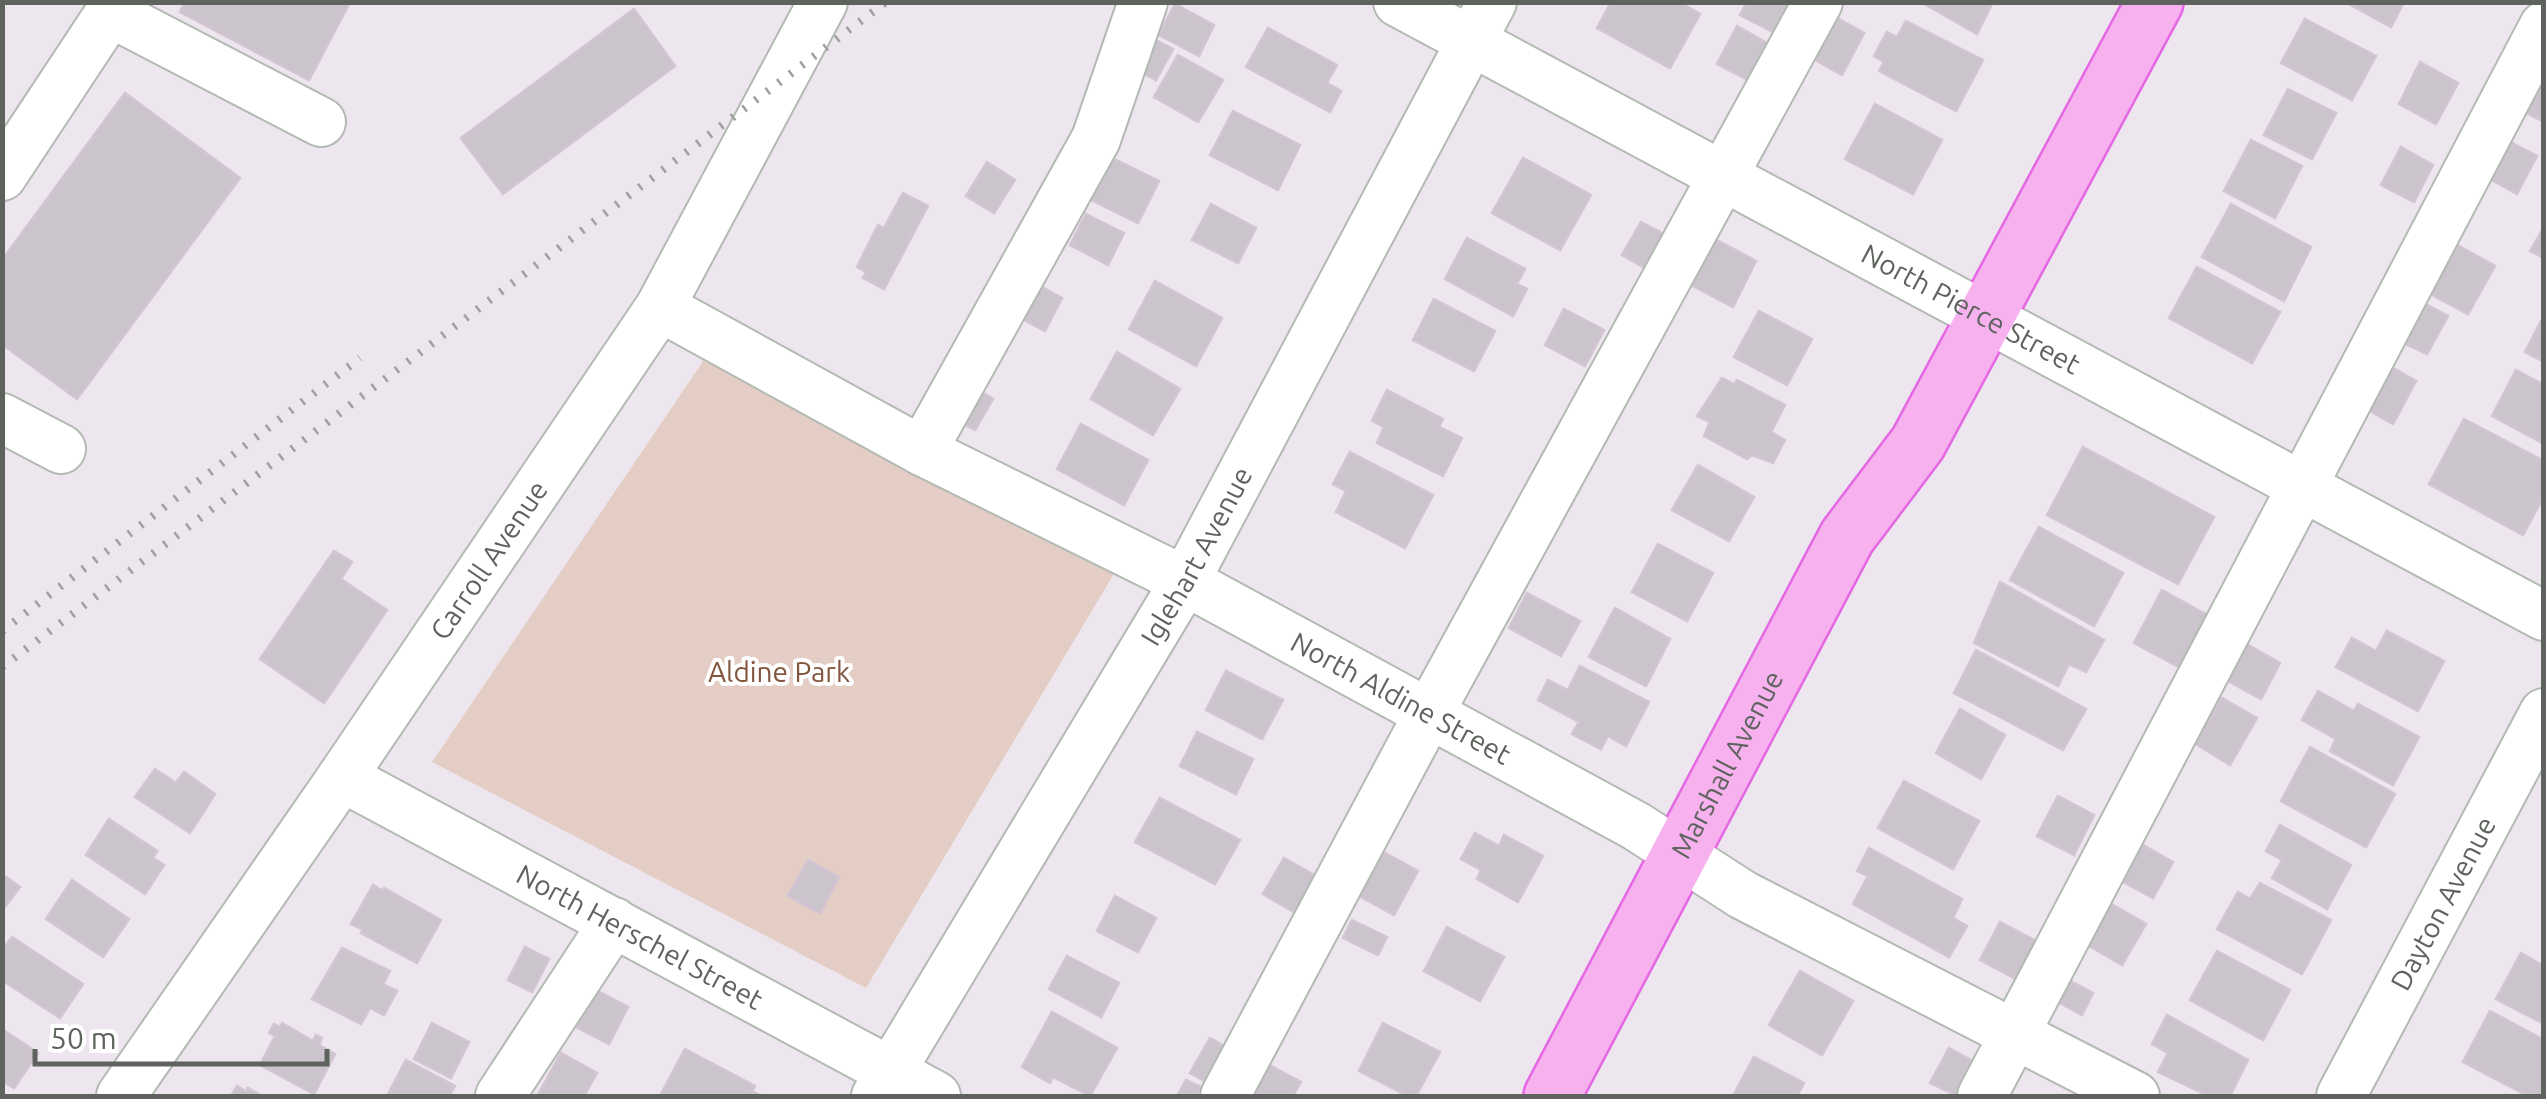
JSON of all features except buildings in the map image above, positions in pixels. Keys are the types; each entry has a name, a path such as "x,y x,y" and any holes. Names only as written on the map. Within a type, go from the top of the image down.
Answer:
{"main road":[{"name":"Marshall Avenue","path":"1595,1096 1696,863 1847,537 1918,443 2155,2"},
{"name":"Marshall Avenue","path":"1552,1096 1696,863"}],"street":[{"name":"Carroll Avenue","path":"121,1096 342,778 660,307 823,2"},
{"path":"922,451 1096,139 1143,2"},
{"name":"North Pierce Street","path":"1398,2 1481,22 1725,178 2544,616"},
{"path":"1225,1096 1428,714 1818,2"},
{"path":"2,176 114,8 321,122"},
{"name":"Iglehart Avenue","path":"884,1084 1186,582 1481,22"},
{"path":"1982,1096 2544,26"},
{"name":"North Aldine Street","path":"660,307 922,451 1186,582 1696,863 1743,895 2134,1096"},
{"path":"2,418 60,449"},
{"name":"Dayton Avenue","path":"2341,1096 2544,713"},
{"name":"North Herschel Street","path":"342,778 614,922 884,1084 936,1096"},
{"path":"500,1096 614,922"}],"green space":[{"name":"Aldine Park","path":"708,354 1118,567 866,988 432,762"}],"railway":[{"path":"2,667 886,2"},
{"path":"2,631 360,358"}]}
